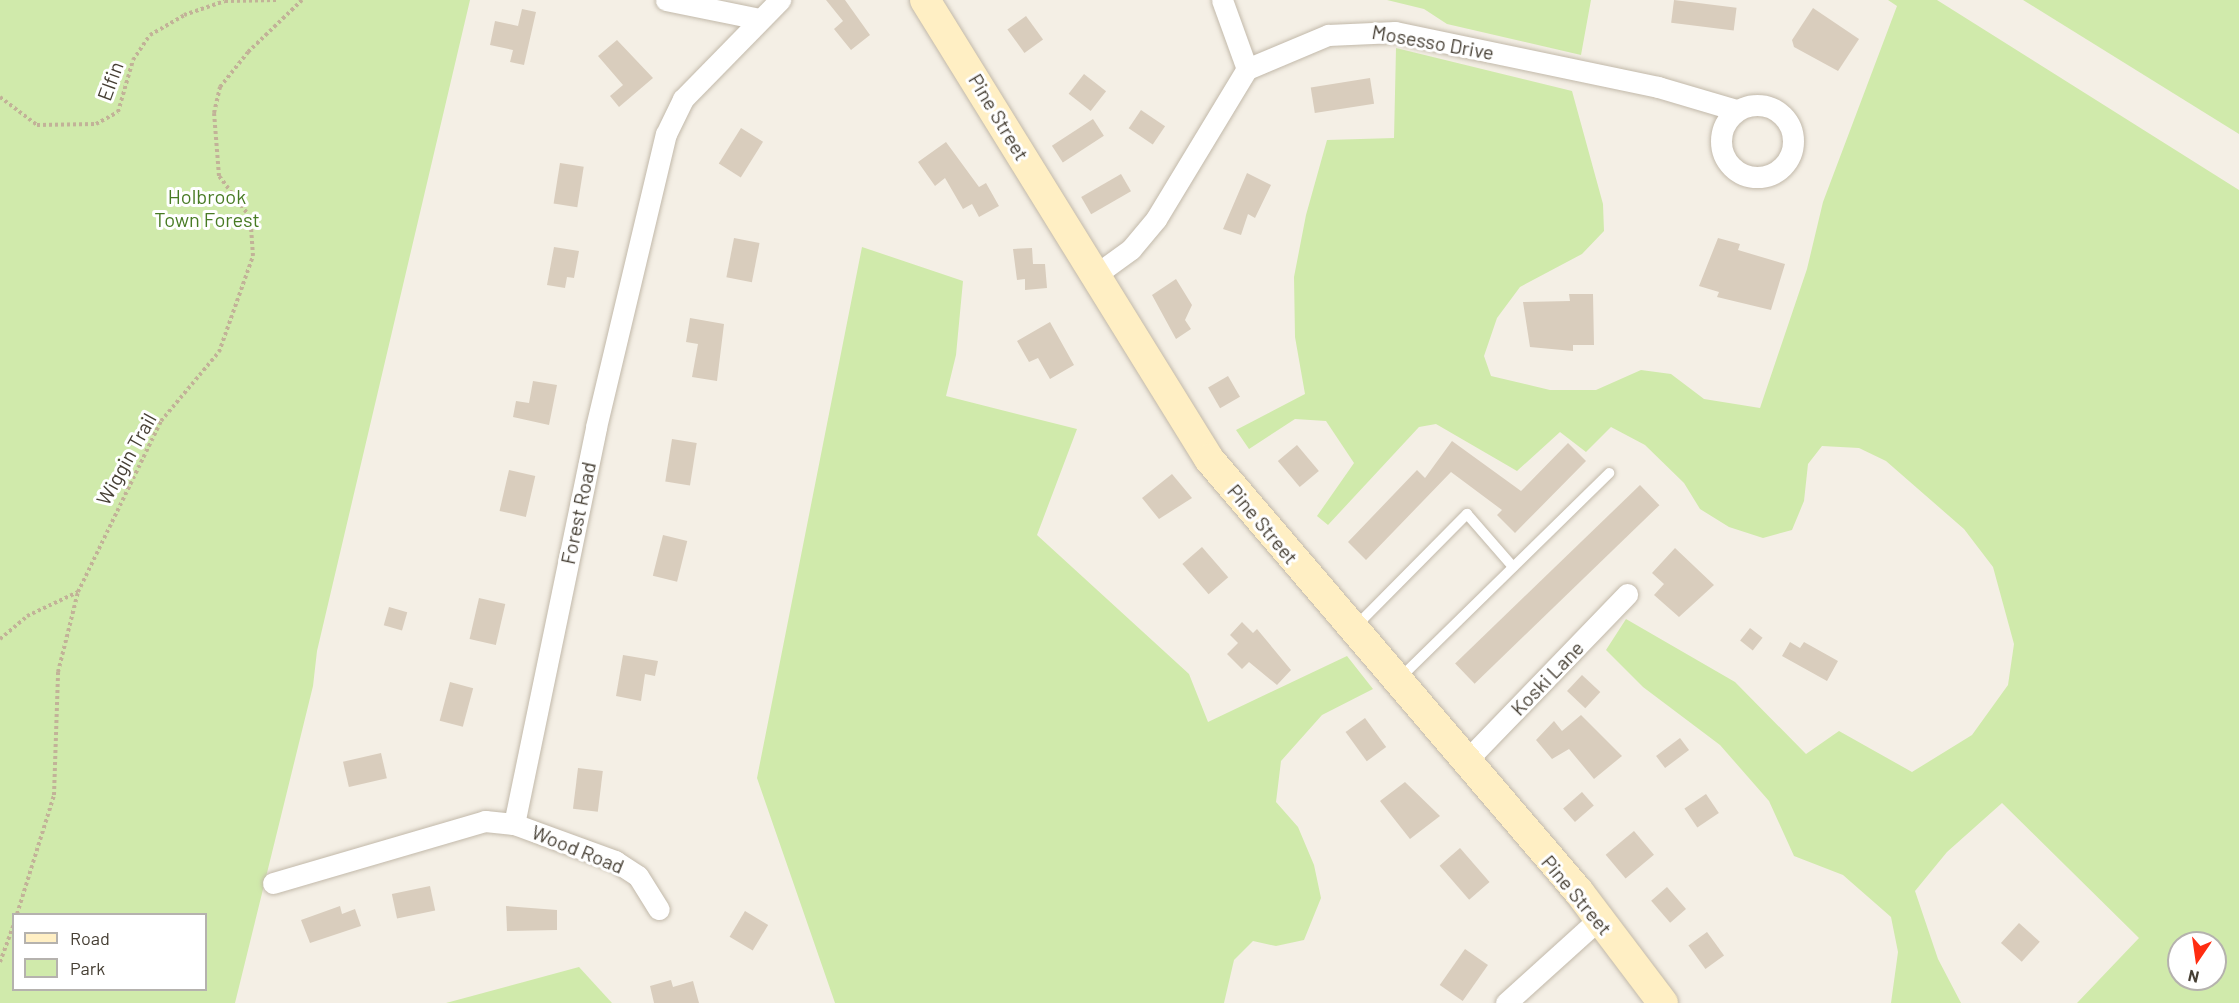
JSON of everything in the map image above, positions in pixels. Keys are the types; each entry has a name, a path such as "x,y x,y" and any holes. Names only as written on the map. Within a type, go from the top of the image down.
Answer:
{"main road":[{"name":"Pine Street","path":"925,0 1209,459 1599,919 1663,1003"}],"street":[{"path":"666,0 759,19"},
{"name":"Forest Road","path":"514,824 596,427 666,134 683,99 780,0"},
{"path":"1094,276 1131,249 1156,219 1247,69 1222,0"},
{"name":"Mosesso Drive","path":"1247,69 1328,35 1373,29 1658,87 1736,110"},
{"name":"Koski Lane","path":"1466,761 1627,594"},
{"path":"273,883 485,821 514,824"},
{"name":"Wood Road","path":"514,824 615,861 638,876 659,909"},
{"path":"1506,1003 1599,919"}],"lane":[{"path":"1397,681 1609,472"},
{"path":"1353,630 1467,514 1513,567"}],"path":[{"name":"Elfin","path":"0,97 37,125 96,124 118,112 133,60 150,35 184,15 225,1 276,0"},
{"name":"Wiggin Trail","path":"18,913 54,795 58,672 78,591 161,421 219,352 255,241 250,217 219,176 214,113 229,73 302,0"},
{"path":"0,639 27,616 78,591"},
{"path":"0,962 12,929"}],"green space":[{"name":"Holbrook Town Forest","path":"0,0 470,0 317,651 313,686 235,1003 0,1003"},
{"path":"1387,0 1591,0 1581,55 1447,24 1424,9"},
{"path":"1888,0 1937,0 2239,190 2239,1003 2077,1003 2139,938 2002,803 1947,852 1915,891 1938,959 1961,1003 1891,1003 1898,952 1891,917 1843,875 1794,856 1769,801 1720,745 1643,687 1606,650 1626,619 1735,682 1806,754 1839,731 1912,772 1972,735 2008,685 2014,644 1993,567 1964,529 1886,461 1859,448 1822,446 1808,464 1804,501 1792,530 1763,538 1729,527 1700,509 1684,483 1645,445 1611,427 1586,452 1560,432 1517,471 1436,424 1419,427 1328,525 1317,516 1354,463 1326,421 1295,419 1249,449 1236,430 1305,394 1295,337 1294,277 1306,215 1327,140 1394,138 1396,48 1572,91 1603,204 1604,231 1582,254 1520,287 1497,318 1484,356 1491,376 1550,390 1596,390 1641,370 1671,374 1704,399 1760,408 1807,269 1823,202 1897,6"},
{"path":"2023,0 2239,0 2239,134"},
{"path":"862,247 963,281 956,355 946,396 1077,429 1037,535 1189,674 1208,722 1347,656 1373,689 1322,715 1281,761 1276,802 1298,827 1314,865 1321,898 1304,940 1276,946 1253,941 1234,960 1224,1003 835,1003 757,778"},
{"path":"579,967 612,1003 446,1003"}],"building":[{"path":"826,0 845,0 870,35 851,50 834,29 843,21"},
{"path":"1674,0 1737,8 1734,31 1671,23"},
{"path":"1813,8 1859,39 1838,71 1794,47 1792,40"},
{"path":"522,9 536,12 524,65 510,62 513,50 490,45 495,21 518,26"},
{"path":"1026,16 1043,39 1024,53 1007,30"},
{"path":"617,40 653,78 619,107 610,96 623,85 598,56"},
{"path":"1084,74 1106,91 1091,111 1069,94"},
{"path":"1370,78 1374,104 1315,113 1311,87"},
{"path":"1141,110 1165,126 1153,144 1129,128"},
{"path":"1093,119 1104,136 1063,162 1052,146"},
{"path":"741,128 763,142 741,177 719,164"},
{"path":"946,142 979,187 986,183 999,206 979,217 972,204 963,209 945,178 935,186 918,162"},
{"path":"560,163 584,167 577,207 554,203"},
{"path":"1247,173 1271,185 1255,218 1248,214 1241,235 1223,229"},
{"path":"1121,174 1131,191 1091,214 1081,197"},
{"path":"734,238 760,243 752,282 726,277"},
{"path":"1718,238 1740,244 1738,250 1785,264 1771,310 1717,297 1719,292 1699,286"},
{"path":"554,247 579,251 574,278 567,277 565,288 547,285"},
{"path":"1032,248 1033,264 1045,264 1047,288 1025,290 1025,279 1017,280 1013,249"},
{"path":"1176,279 1192,305 1185,320 1191,329 1176,339 1152,295"},
{"path":"1569,294 1593,294 1594,345 1573,345 1573,351 1530,347 1523,302 1570,301"},
{"path":"690,318 724,324 717,381 692,377 698,344 686,342"},
{"path":"1050,322 1074,365 1050,379 1038,358 1029,362 1017,341"},
{"path":"1228,376 1240,397 1220,408 1208,388"},
{"path":"533,381 557,385 549,425 513,417 516,401 529,403"},
{"path":"672,439 697,443 690,485 665,481"},
{"path":"1452,441 1521,491 1568,443 1586,461 1515,533 1497,515 1502,510 1451,472 1366,560 1348,542 1417,470 1425,478"},
{"path":"1297,445 1319,471 1300,487 1278,461"},
{"path":"509,470 535,476 526,517 500,511"},
{"path":"1172,474 1192,498 1159,519 1142,498"},
{"path":"1640,485 1659,505 1475,684 1455,664"},
{"path":"663,535 687,541 677,582 653,576"},
{"path":"1202,547 1228,577 1209,594 1182,564"},
{"path":"1675,548 1714,585 1679,617 1654,595 1664,584 1652,573"},
{"path":"479,598 505,604 496,645 470,639"},
{"path":"389,607 407,612 402,631 384,625"},
{"path":"1242,622 1253,633 1257,629 1291,670 1277,685 1249,662 1242,669 1227,654 1238,643 1230,635"},
{"path":"1750,628 1763,638 1753,650 1740,641"},
{"path":"1790,642 1800,648 1804,642 1838,661 1827,681 1782,656"},
{"path":"623,655 658,661 655,676 645,674 641,701 616,696"},
{"path":"1582,675 1600,692 1585,708 1567,691"},
{"path":"450,682 473,688 463,727 440,721"},
{"path":"1581,715 1622,756 1594,779 1569,749 1552,759 1536,740 1554,721 1562,731"},
{"path":"1365,718 1386,747 1367,761 1346,732"},
{"path":"1680,738 1689,750 1665,768 1656,756"},
{"path":"381,753 387,778 349,787 343,762"},
{"path":"578,768 603,771 598,812 573,809"},
{"path":"1405,782 1440,816 1410,839 1380,801"},
{"path":"1582,792 1594,806 1575,822 1563,808"},
{"path":"1706,794 1719,813 1697,828 1684,809"},
{"path":"1634,831 1654,855 1626,879 1606,855"},
{"path":"1460,848 1490,882 1469,900 1440,866"},
{"path":"430,886 435,910 397,919 392,894"},
{"path":"1667,887 1686,909 1670,923 1651,901"},
{"path":"340,906 342,914 355,909 361,926 310,943 301,920"},
{"path":"506,906 557,910 557,930 507,931"},
{"path":"745,911 768,925 753,951 730,937"},
{"path":"2019,923 2040,942 2022,962 2001,943"},
{"path":"1707,932 1724,955 1705,969 1688,946"},
{"path":"1465,949 1488,965 1463,1001 1440,985"},
{"path":"671,980 673,987 693,981 699,1003 654,1003 650,986"}]}
